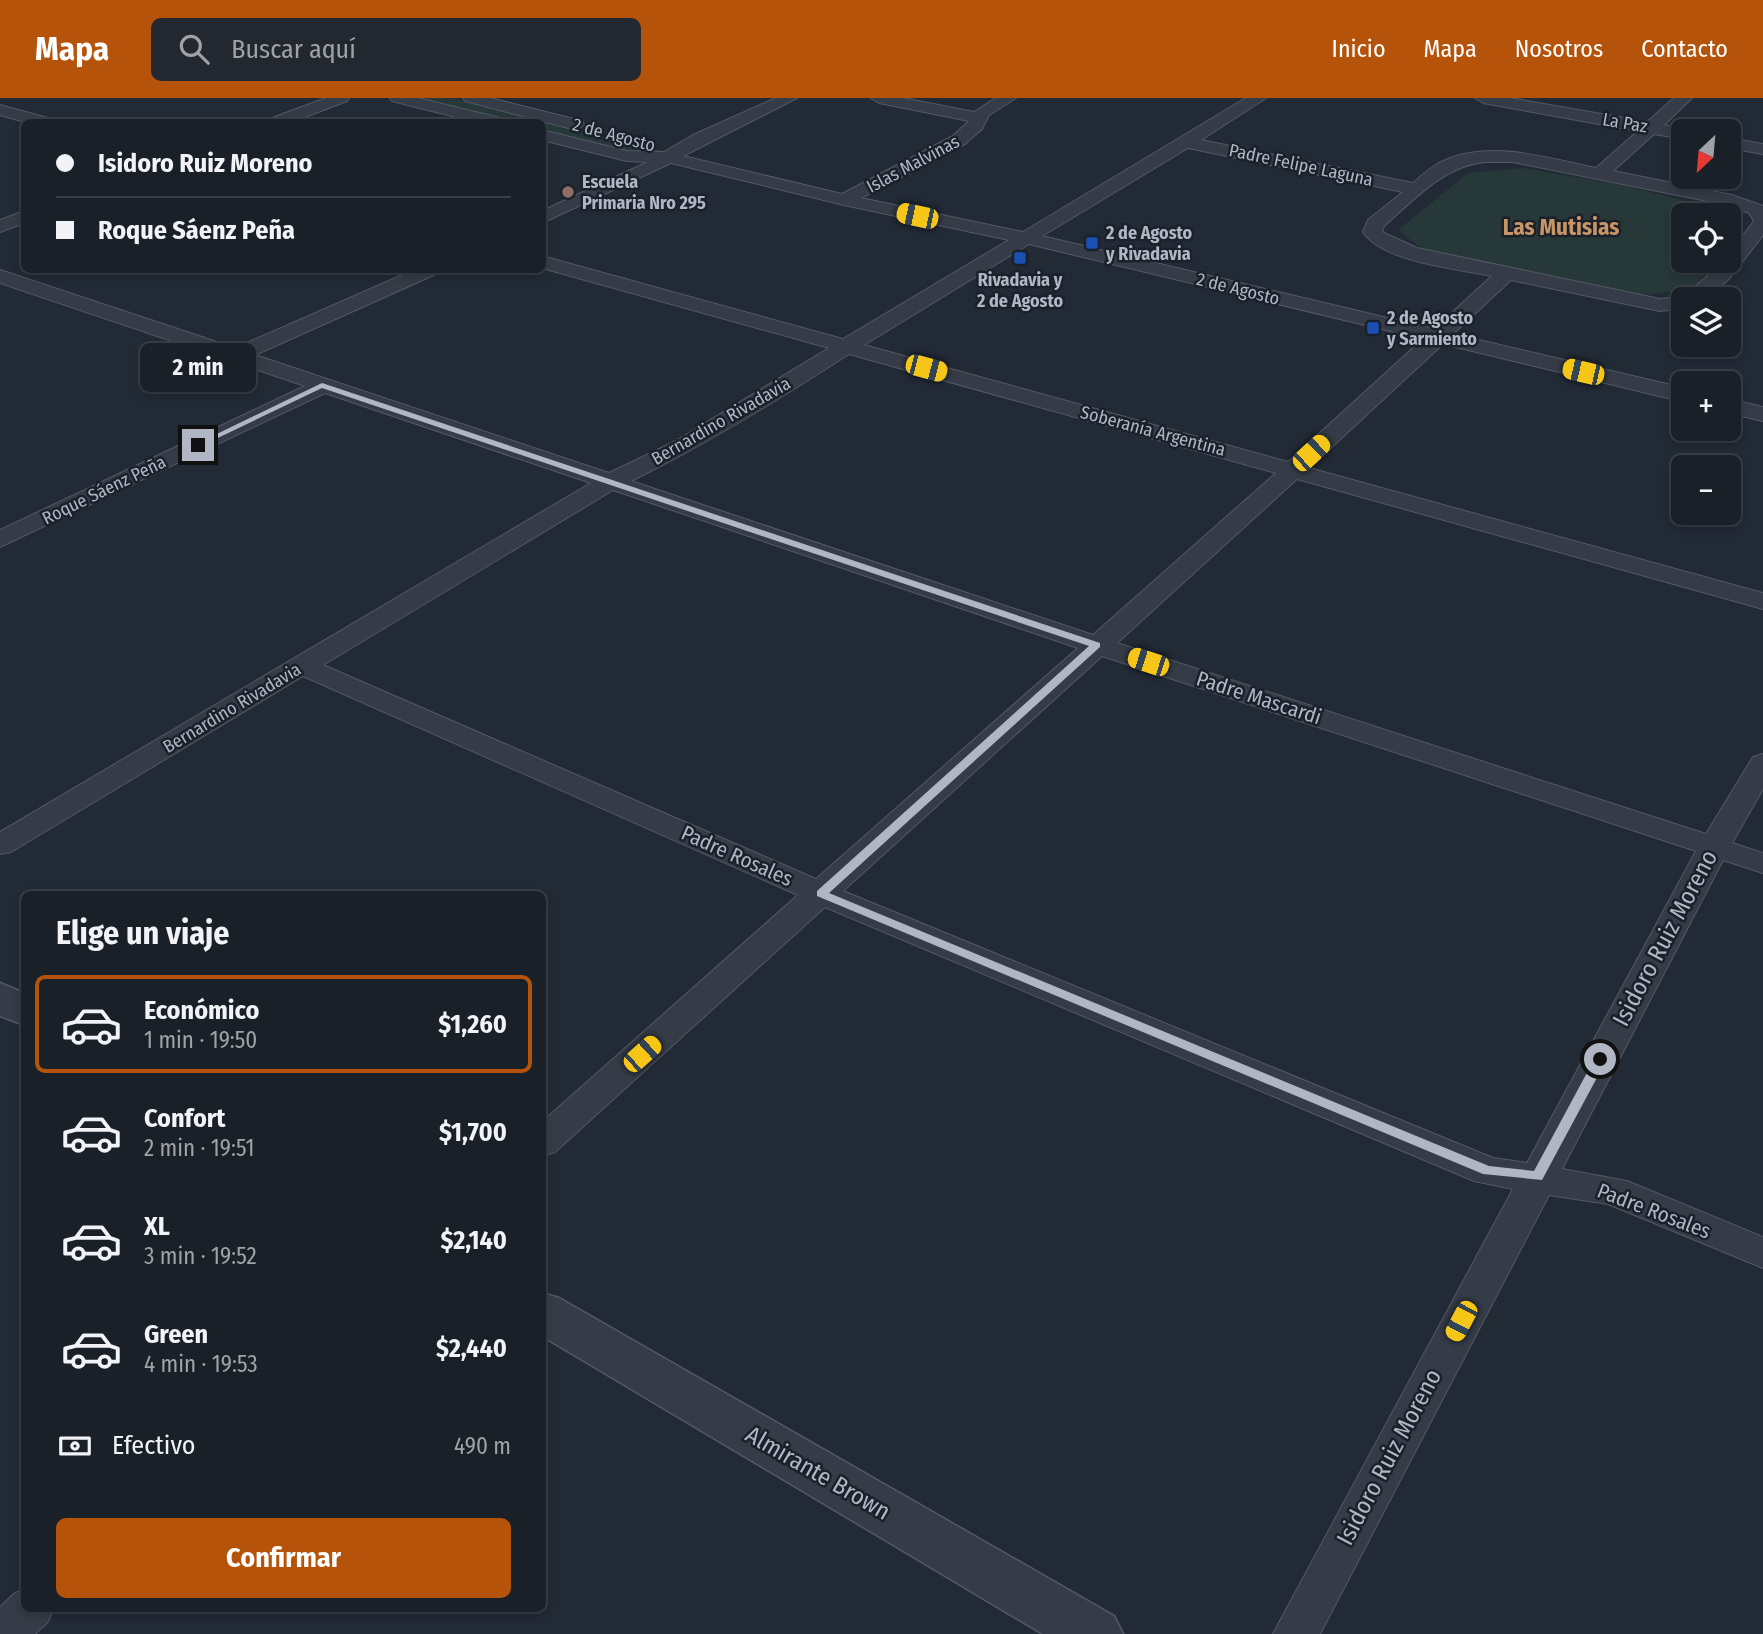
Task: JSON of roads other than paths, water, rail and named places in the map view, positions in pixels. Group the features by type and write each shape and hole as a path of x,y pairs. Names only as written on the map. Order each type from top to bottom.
{"street":[{"path":"286,119 341,98"},
{"path":"398,98 482,119"},
{"name":"2 de Agosto","path":"471,98 589,128"},
{"path":"546,216 670,158 699,139 789,98"},
{"path":"879,98 978,118"},
{"name":"Islas Malvinas","path":"844,200 960,140 969,134 982,112 1008,98"},
{"name":"Bernardino Rivadavia","path":"0,845 610,482 696,439 1258,98"},
{"name":"La Paz","path":"1483,98 1671,131"},
{"path":"1600,174 1684,98"},
{"path":"0,110 32,119"},
{"name":"2 de Agosto","path":"546,136 627,156 670,158 844,200 1026,238 1671,392"},
{"name":"2 de Agosto","path":"628,138 665,149 670,158"},
{"name":"Padre Felipe Laguna","path":"1186,142 1416,189"},
{"path":"1741,145 1763,149"},
{"path":"1671,304 1640,302 1411,253 1377,239 1372,232 1375,224 1452,162 1475,157 1513,158 1732,200 1756,209 1763,222 1741,250"},
{"path":"0,226 21,218"},
{"name":"Soberanía Argentina","path":"546,263 1763,601"},
{"path":"1741,263 1753,265"},
{"path":"235,356 422,273"},
{"path":"1708,287 1721,273"},
{"path":"546,1139 1293,470 1506,274"},
{"name":"Padre Mascardi","path":"0,276 1096,645 1763,863"},
{"name":"Roque Sáenz Peña","path":"0,539 322,386"},
{"path":"1741,409 1763,414"},
{"name":"Padre Rosales","path":"303,666 821,894 1488,1171 1614,1191 1763,1253"},
{"name":"Isidoro Ruiz Moreno","path":"1296,1634 1537,1177 1714,847 1763,763"},
{"path":"0,997 21,1009"},
{"name":"Almirante Brown","path":"546,1314 1094,1634"},
{"path":"3,1634 28,1612"}],"place":[{"name":"Escuela Primaria Nro 295","path":"568,192"},
{"name":"2 de Agosto y Rivadavia","path":"1092,243"},
{"name":"Rivadavia y 2 de Agosto","path":"1020,258"},
{"name":"2 de Agosto y Sarmiento","path":"1373,328"}],"district":[{"name":"Las Mutisias","path":"1561,227"}]}
